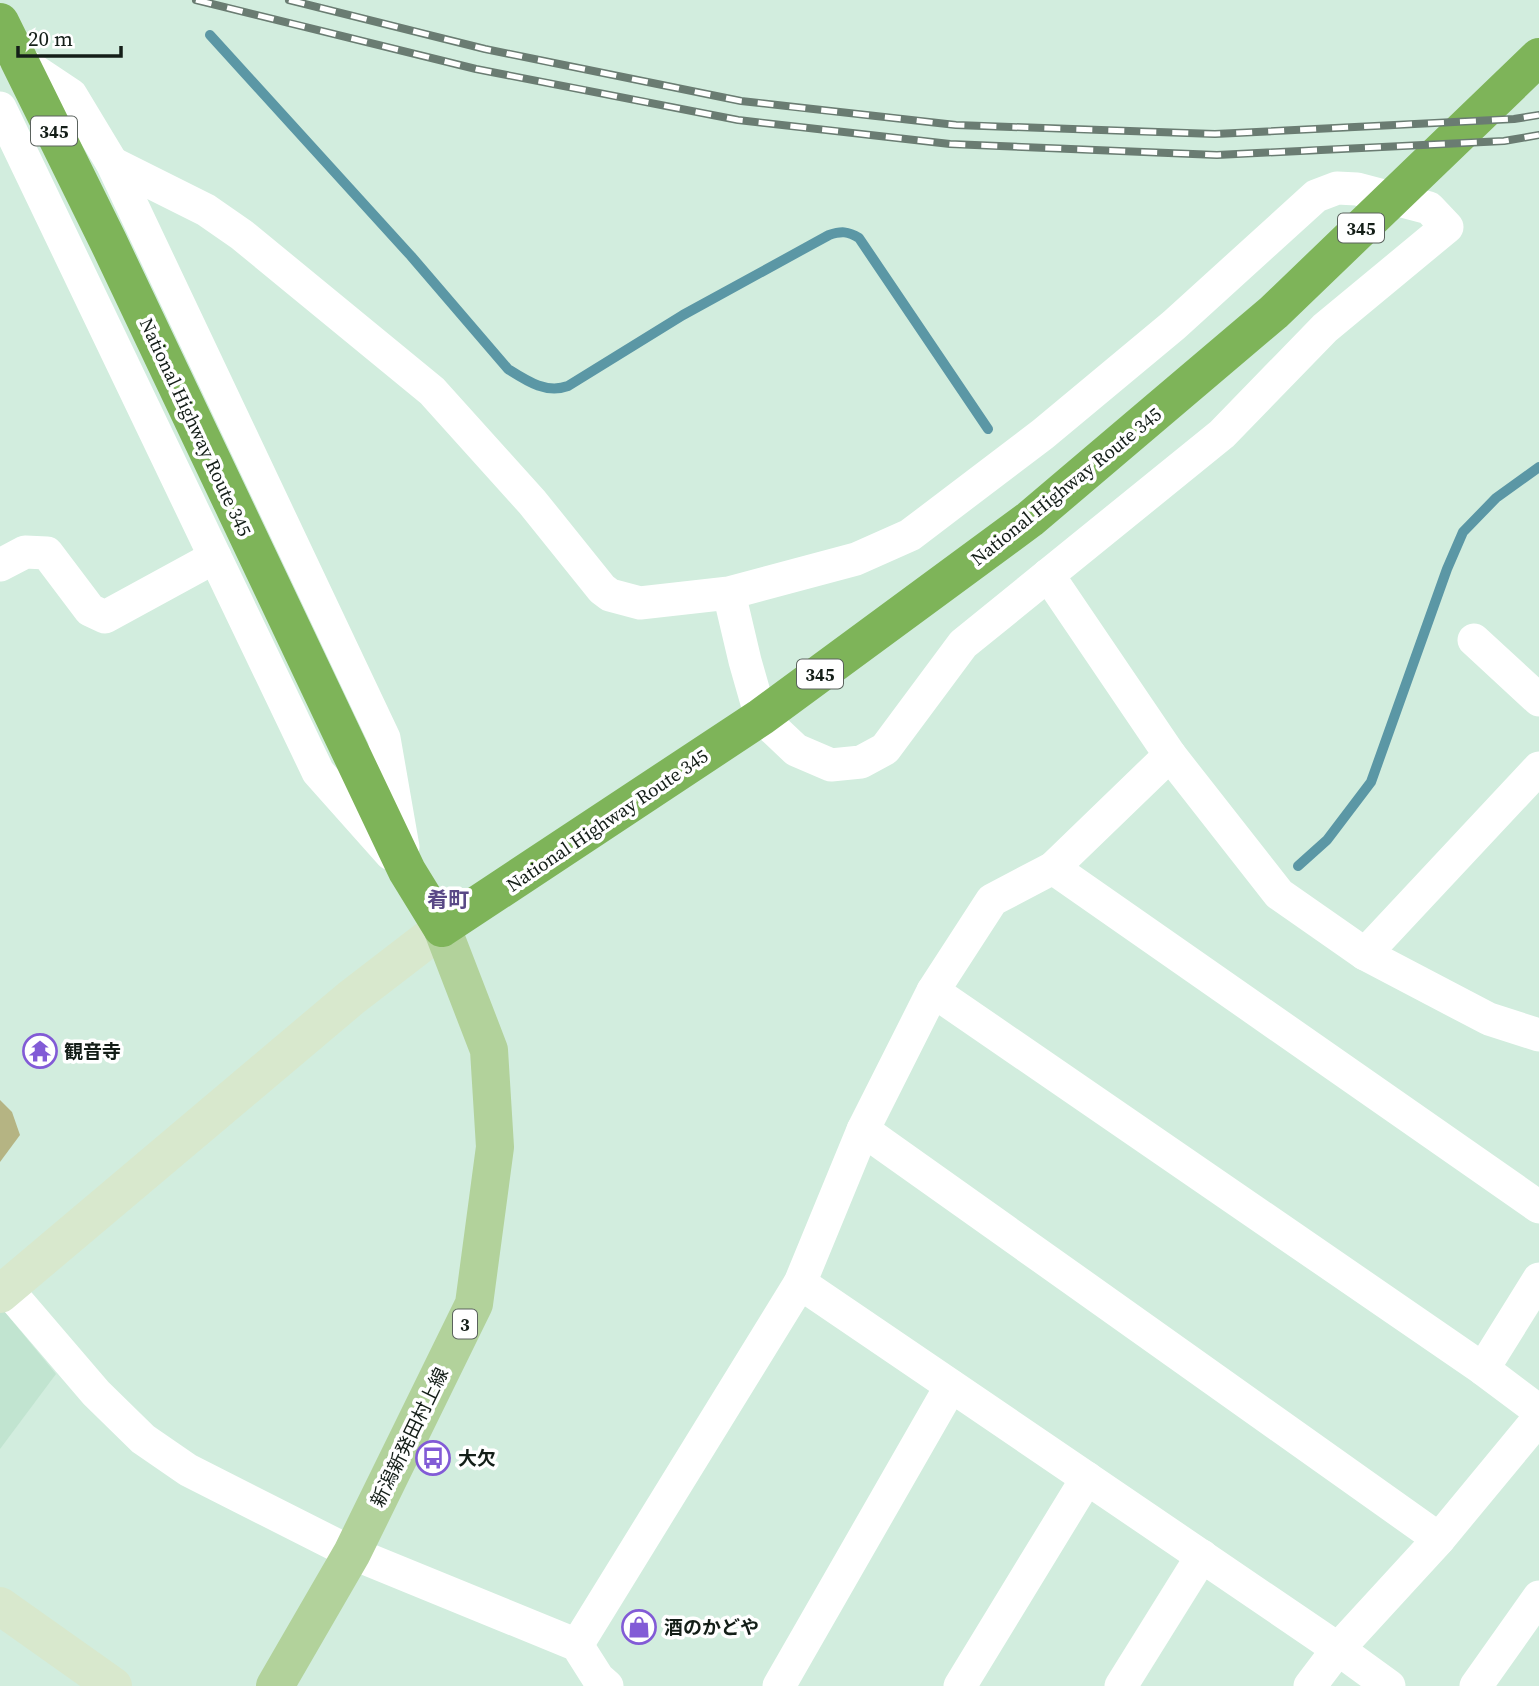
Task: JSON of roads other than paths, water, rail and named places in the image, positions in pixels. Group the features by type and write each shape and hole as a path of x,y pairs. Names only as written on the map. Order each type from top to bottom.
{"highway":[{"name":"National Highway Route 345","path":"0,22 108,241 407,871 442,928 761,718 1030,519 1274,312 1539,57"}],"main road":[{"name":"新潟新発田村上線","path":"275,1686 352,1553 474,1304 495,1147 489,1050 442,928"}],"street":[{"path":"0,48 71,95 112,163 384,738 407,871"},
{"path":"0,108 318,772 407,871"},
{"path":"112,163 206,210 242,235 432,391 480,443 602,589 610,595 640,603 729,593 856,559 910,535 1043,434 1174,325 1316,196 1337,188 1357,189 1429,208 1447,227 1325,328 1222,434 963,644 885,749 861,762 831,765 796,750 761,718 729,593"},
{"path":"0,565 25,552 47,553 90,610 105,617 215,557"},
{"path":"1048,575 1170,755 1279,894 1365,954 1489,1019 1539,1035"},
{"path":"1474,640 1539,700"},
{"path":"577,1645 800,1283 863,1130 933,992 992,900 1054,868 1170,755"},
{"path":"1365,954 1539,768"},
{"path":"1054,868 1539,1208"},
{"path":"442,928 351,998 3,1291 96,1393 143,1439 188,1470 352,1553 577,1645 598,1678 607,1686"},
{"path":"933,992 1483,1369 1539,1411"},
{"path":"863,1130 1438,1539"},
{"path":"1483,1369 1539,1279"},
{"path":"800,1283 1389,1686"},
{"path":"779,1686 951,1385"},
{"path":"1310,1686 1338,1649 1438,1539 1539,1418"},
{"path":"960,1686 1087,1478"},
{"path":"1121,1686 1202,1556"},
{"path":"1476,1686 1539,1598"},
{"path":"0,1606 113,1686"}],"waterway":[{"path":"210,35 411,256 508,369 530,382 552,388 568,386 683,315 829,235 844,232 859,238 988,429"},
{"path":"1298,866 1327,840 1371,782 1447,569 1463,532 1496,498 1539,467"}],"railway":[{"path":"196,0 476,69 738,120 950,144 1217,155 1504,141 1539,135"},
{"path":"289,0 485,49 741,101 956,125 1215,134 1514,119 1539,115"}],"place":[{"name":"観音寺","path":"40,1051"},
{"name":"大欠","path":"433,1458"},
{"name":"酒のかどや","path":"639,1627"}],"district":[{"name":"肴町","path":"448,899"}]}
